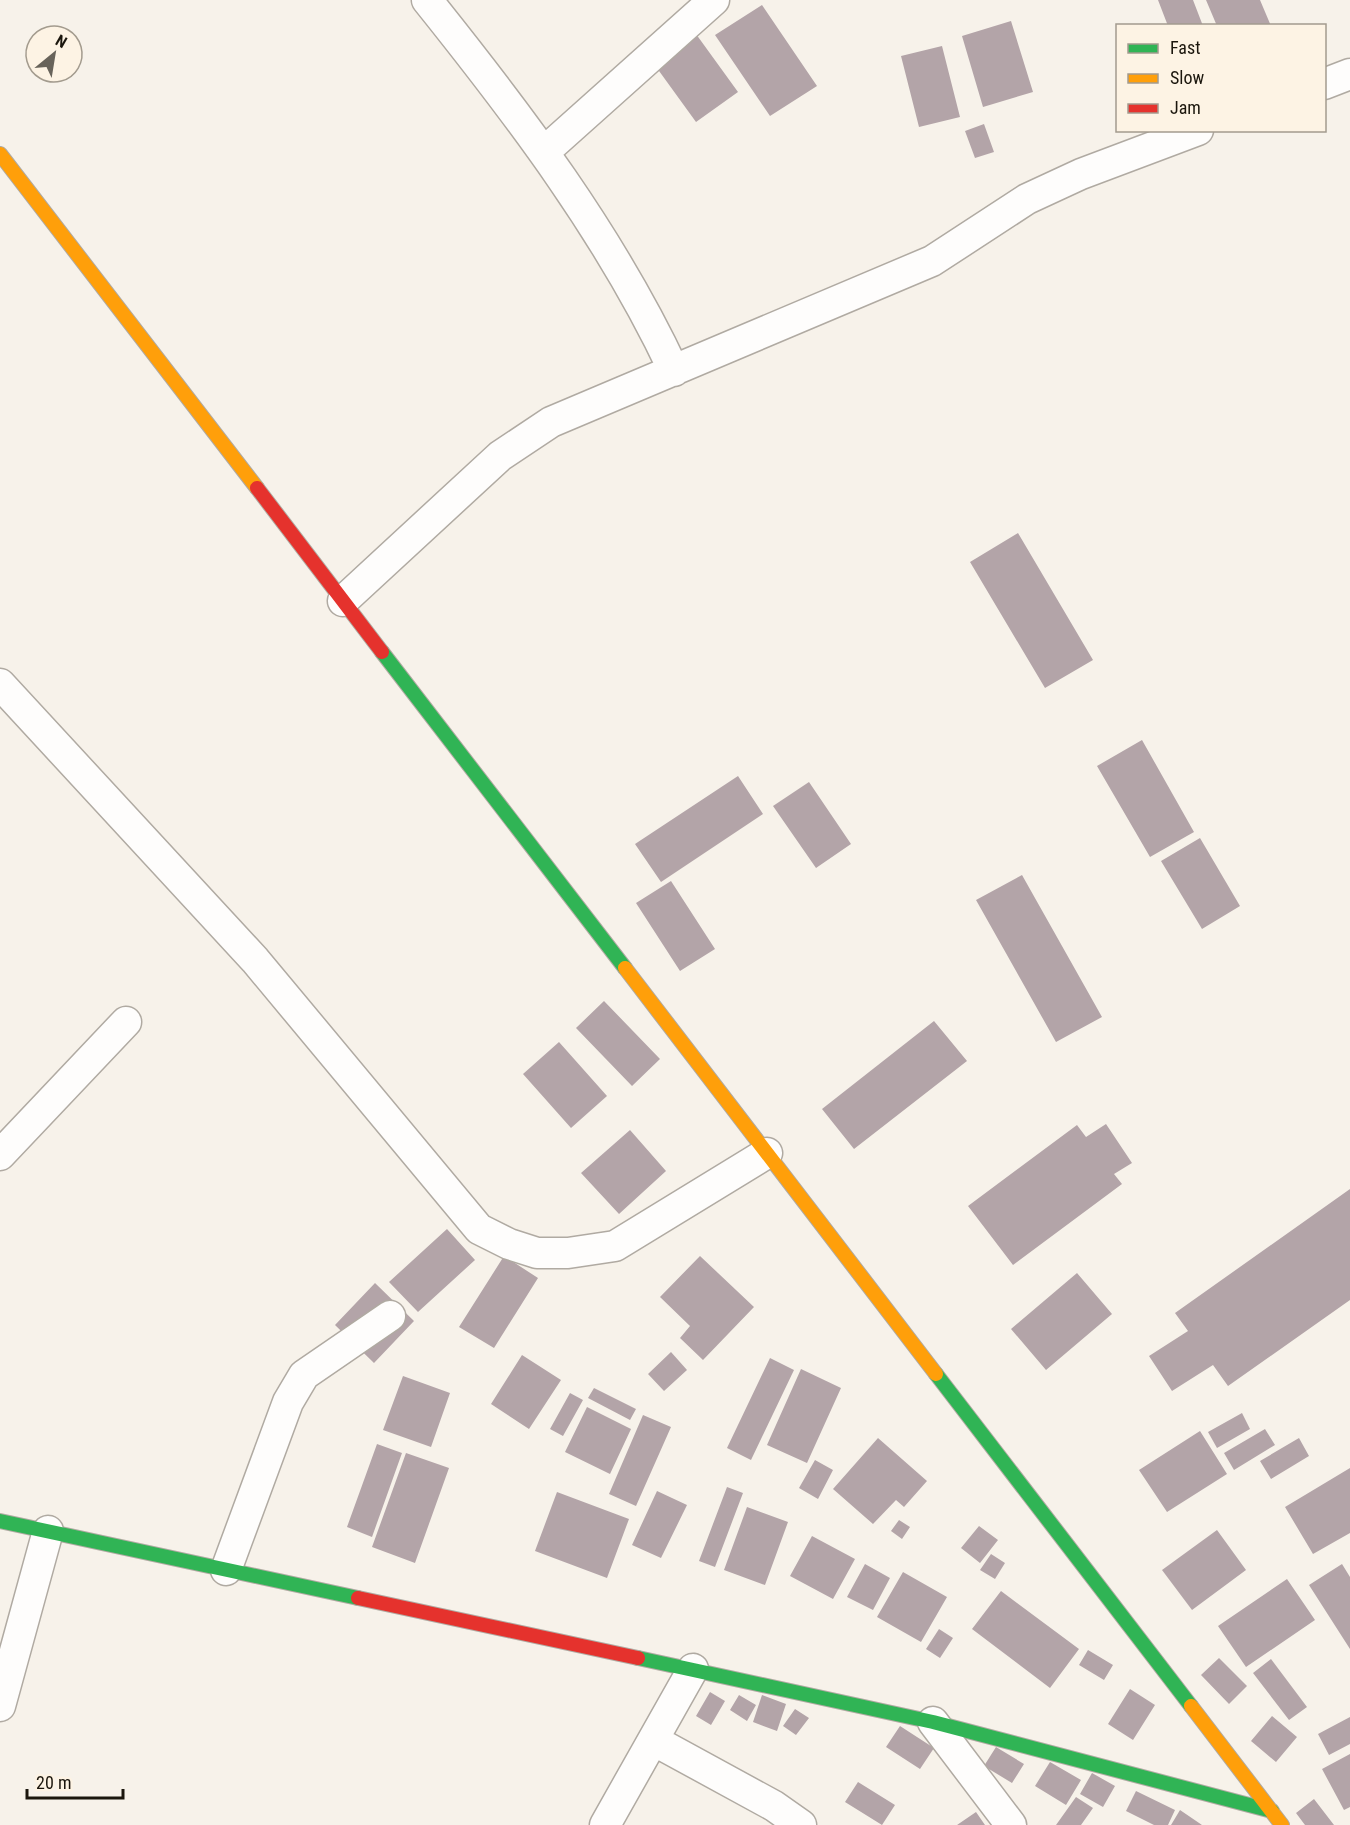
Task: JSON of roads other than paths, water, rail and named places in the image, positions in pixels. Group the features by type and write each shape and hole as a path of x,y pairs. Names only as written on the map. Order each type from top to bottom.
{"street":[{"path":"427,0 544,152 645,309 674,371"},
{"path":"544,152 714,0"},
{"path":"1326,83 1350,74"},
{"path":"343,601 500,456 550,422 932,261 1027,199 1081,174 1193,132"},
{"path":"1,158 1282,1825"},
{"path":"0,684 255,960 479,1229 509,1244 537,1252 568,1253 615,1246 767,1154"},
{"path":"0,1155 126,1022"},
{"path":"226,1570 288,1402 304,1375 390,1316"},
{"path":"0,1521 933,1722 1272,1811"},
{"path":"0,1706 48,1532"},
{"path":"605,1825 693,1669"},
{"path":"933,1722 1011,1825"},
{"path":"653,1740 774,1806 801,1825"}]}
